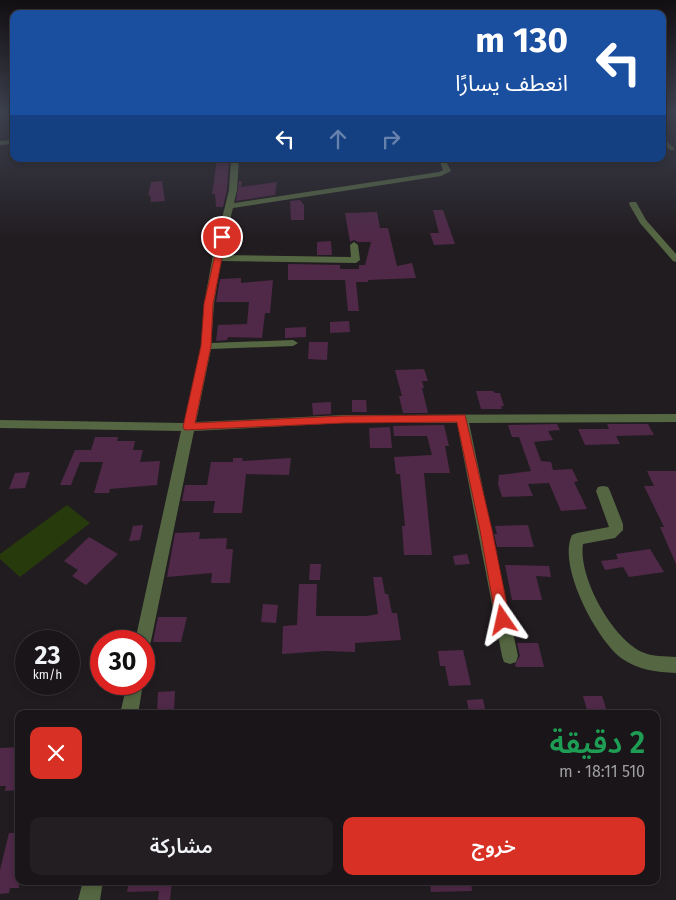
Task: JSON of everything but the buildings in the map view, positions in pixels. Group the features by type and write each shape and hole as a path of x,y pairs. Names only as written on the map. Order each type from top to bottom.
{"street":[{"path":"145,630 185,437 186,424 206,346 209,304 217,258 233,190 235,162"},
{"path":"229,207 441,174 447,171 443,162"},
{"path":"633,204 642,221 676,259"},
{"path":"217,258 356,260 354,245"},
{"path":"206,346 293,342"},
{"path":"462,418 510,656"},
{"path":"0,424 186,424 462,418 676,418"},
{"path":"603,491 616,524 616,530 610,534 577,539 574,546 576,560 590,597 607,632 634,657 648,663 676,665"},
{"path":"130,710 133,695"},
{"path":"89,900 92,885"}],"green space":[{"path":"67,505 90,523 20,577 0,559 0,554"}],"route":[{"path":"222,237 209,304 206,346 189,427 344,420 462,418 503,620"}]}
